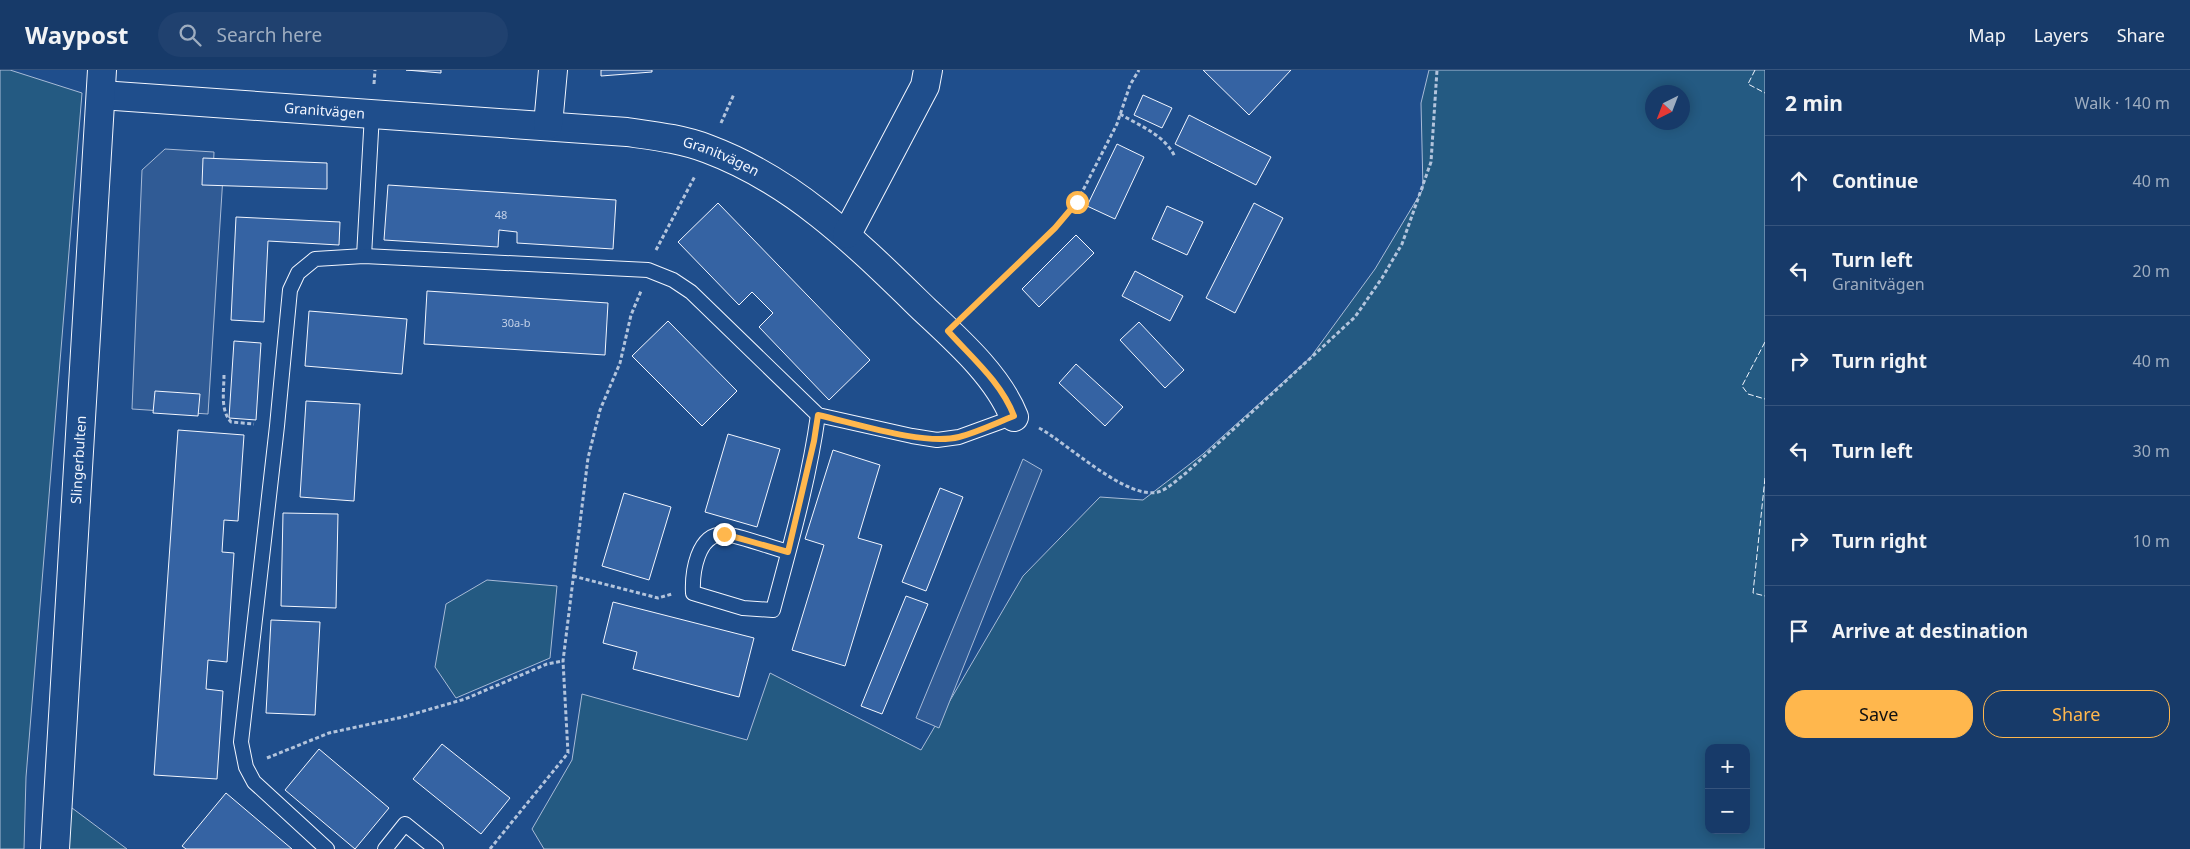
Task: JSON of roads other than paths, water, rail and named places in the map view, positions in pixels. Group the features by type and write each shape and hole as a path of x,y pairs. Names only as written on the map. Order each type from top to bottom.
{"street":[{"path":"548,125 552,70"},
{"path":"846,234 925,86 928,70"},
{"name":"Granitvägen","path":"101,83 372,114 627,132 673,138 709,149 782,186 817,210 846,234 948,331 992,379 1007,399 1014,416"},
{"name":"Slingerbulten","path":"55,849 101,83"}],"lane":[{"path":"364,256 372,114"},
{"path":"327,849 254,782 246,767 241,742 277,426 290,290 298,273 315,259 364,256 648,270 673,280 691,292 818,415 936,440 958,437 1014,416"},
{"path":"788,552 724,534 710,537 700,550 692,578 693,593 743,608 773,610 788,552 814,441 818,415"},
{"path":"385,849 405,824 436,849"}]}
